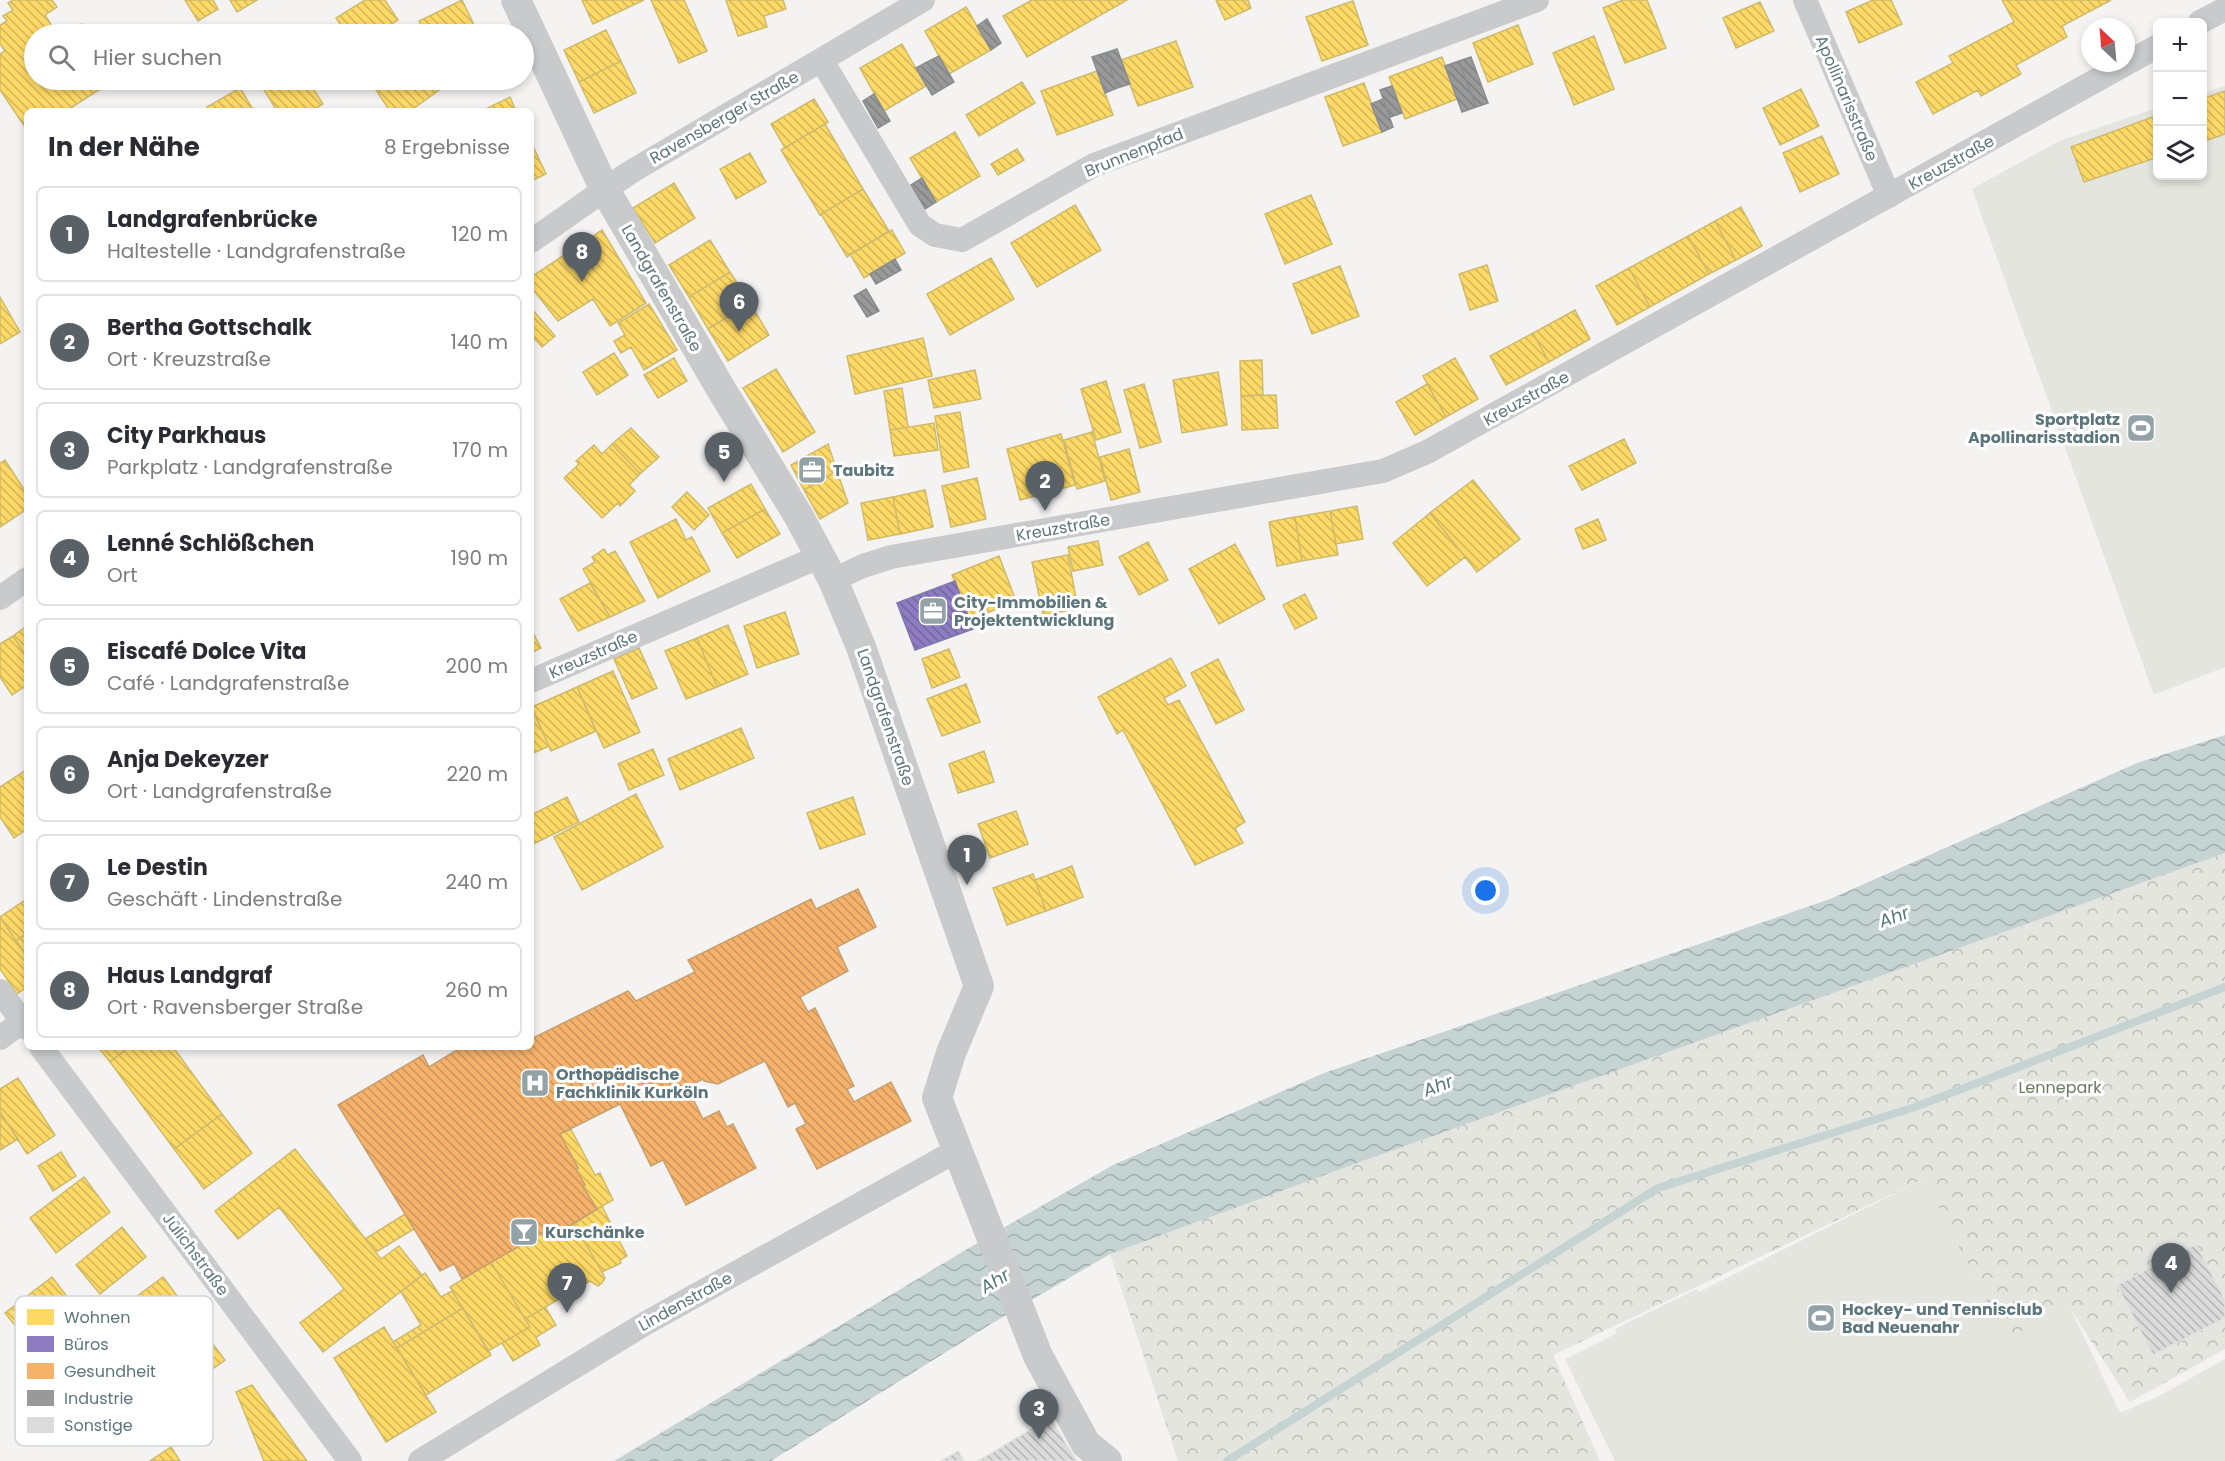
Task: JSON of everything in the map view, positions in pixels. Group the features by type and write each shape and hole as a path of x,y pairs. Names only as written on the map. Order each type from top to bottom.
{"street":[{"name":"Landgrafenstraße","path":"516,0 527,24"},
{"name":"Ravensberger Straße","path":"534,239 586,204 604,188 922,0"},
{"name":"Brunnenpfad","path":"822,61 920,225 935,235 962,240 1094,165 1537,0"},
{"name":"Apollinarisstraße","path":"1805,0 1889,196"},
{"path":"2207,18 2225,9"},
{"name":"Landgrafenstraße","path":"534,38 604,188 827,568 861,647 979,986 951,1053 937,1098 1038,1356 1086,1444 1107,1461"},
{"name":"Kreuzstraße","path":"534,680 827,568 863,566 891,557 1383,471 1438,447 2153,48"},
{"path":"0,598 24,581"},
{"path":"0,991 24,1021"},
{"path":"0,1038 24,1024"},
{"name":"Jülichstraße","path":"43,1050 350,1461"},
{"name":"Lindenstraße","path":"420,1461 646,1323 956,1151"}],"green space":[{"name":"Sportplatz Apollinarisstadion","path":"2225,86 2225,667 2154,695 1972,189 2059,141 2153,109 2153,180 2207,180 2207,92"},
{"name":"Lennepark","path":"2225,853 2225,1349 2130,1402 2070,1308 2006,1339 1924,1179 1553,1355 1600,1461 1178,1461 1110,1254 1363,1161"},
{"name":"Hockey- und Tennisclub Bad Neuenahr","path":"1924,1179 2006,1339 2070,1308 2120,1413 2157,1397 2225,1359 2225,1461 1615,1461 1565,1359 1617,1333 1615,1329 1697,1289 1699,1292"}],"water":[{"name":"Ahr","path":"2225,735 2225,853 1363,1161 1110,1254 991,1324 771,1461 614,1461 989,1236 1113,1165 1324,1073 1830,899 2137,763"}],"building: Wohnen":[{"path":"13,0 52,0 57,7 45,15 51,24 24,24 24,90 99,90 71,108 24,108 24,126 0,90 0,54 5,51 0,44 0,25 7,21 3,16 13,10 8,3"},
{"path":"185,0 213,0 218,9 198,21"},
{"path":"230,0 257,0 237,12"},
{"path":"365,0 385,0 398,20 391,24 340,24 336,18"},
{"path":"462,0 474,24 420,24 419,21"},
{"path":"582,0 644,0 593,24"},
{"path":"651,0 684,0 707,51 679,63"},
{"path":"726,0 783,0 786,9 764,16 767,27 738,36"},
{"path":"1032,0 1127,0 1027,57 1003,16"},
{"path":"1216,0 1248,0 1251,8 1225,20"},
{"path":"1623,0 1647,0 1666,48 1625,63 1603,8"},
{"path":"1873,0 1891,0 1902,24 1859,43 1846,12"},
{"path":"2002,0 2111,0 2062,26 2067,37 2016,65 2021,74 1981,96 1978,90 1933,114 1916,82 1953,63 1949,56 2014,22"},
{"path":"1353,1 1368,45 1322,61 1306,17"},
{"path":"1760,2 1774,31 1736,48 1723,18"},
{"path":"966,7 991,50 949,74 925,31"},
{"path":"1518,25 1533,64 1488,82 1473,43"},
{"path":"606,30 621,61 579,82 564,50"},
{"path":"1594,36 1614,89 1574,105 1553,53"},
{"path":"1176,41 1193,87 1138,106 1121,60"},
{"path":"902,44 926,86 884,111 860,68"},
{"path":"1442,57 1457,99 1405,119 1389,77"},
{"path":"621,61 636,93 594,113 579,82"},
{"path":"1097,71 1113,115 1057,135 1041,91"},
{"path":"1022,82 1035,103 979,136 966,115"},
{"path":"1364,83 1382,132 1343,146 1325,97"},
{"path":"1801,89 1819,126 1780,145 1763,108"},
{"path":"237,90 241,90 252,108 208,108"},
{"path":"264,90 314,90 323,104 316,108 275,108"},
{"path":"376,90 439,90 414,108 388,108"},
{"path":"2225,91 2225,134 2207,140 2207,126 2207,97"},
{"path":"510,97 515,108 488,108"},
{"path":"814,99 828,122 785,148 771,124"},
{"path":"2153,117 2153,159 2084,182 2071,147"},
{"path":"825,124 863,189 820,215 781,150"},
{"path":"955,132 980,176 936,202 910,158"},
{"path":"1822,136 1839,174 1800,192 1783,153"},
{"path":"534,148 546,174 534,180"},
{"path":"1017,149 1024,160 998,175 991,164"},
{"path":"750,153 766,182 736,199 720,169"},
{"path":"674,183 695,218 655,243 633,208"},
{"path":"863,189 889,231 847,257 821,214"},
{"path":"1311,195 1332,244 1285,264 1265,214"},
{"path":"1075,205 1101,250 1037,287 1011,243"},
{"path":"1741,207 1762,246 1736,260 1715,221"},
{"path":"1715,221 1736,260 1709,274 1688,236"},
{"path":"602,230 646,303 610,326 593,299 558,321 534,291 534,275"},
{"path":"892,230 905,253 864,278 850,254"},
{"path":"1688,236 1709,274 1650,307 1629,268"},
{"path":"710,240 730,272 689,297 669,265"},
{"path":"991,258 1014,299 950,335 927,294"},
{"path":"1487,265 1498,301 1470,310 1459,274"},
{"path":"1340,266 1359,316 1312,334 1293,284"},
{"path":"1629,268 1650,307 1617,325 1596,286"},
{"path":"730,272 750,303 708,329 689,297"},
{"path":"0,297 20,332 0,344"},
{"path":"750,303 769,335 728,361 708,329"},
{"path":"649,304 677,350 644,370 631,347 621,353 614,341 625,335 618,323"},
{"path":"1575,310 1590,339 1549,362 1533,333"},
{"path":"534,311 555,336 542,347 534,338"},
{"path":"1533,333 1549,362 1506,385 1490,356"},
{"path":"923,338 932,376 855,394 847,356"},
{"path":"614,353 628,375 597,395 583,372"},
{"path":"674,358 687,381 658,398 644,375"},
{"path":"1455,358 1478,399 1446,417 1423,376"},
{"path":"1262,360 1263,395 1241,396 1240,361"},
{"path":"776,369 815,432 783,452 743,388"},
{"path":"975,370 981,399 934,408 928,380"},
{"path":"1218,372 1227,425 1182,433 1173,380"},
{"path":"1106,381 1121,432 1096,440 1081,389"},
{"path":"1144,384 1161,442 1140,448 1124,390"},
{"path":"1427,384 1446,417 1415,435 1396,402"},
{"path":"902,388 908,427 890,430 884,391"},
{"path":"1276,395 1278,428 1242,430 1241,396"},
{"path":"960,412 969,467 944,472 935,416"},
{"path":"934,423 938,450 894,456 890,430"},
{"path":"631,428 659,457 640,474 612,444"},
{"path":"1092,432 1105,481 1077,489 1064,440"},
{"path":"1061,434 1075,485 1020,500 1007,449"},
{"path":"1624,439 1636,463 1582,490 1569,466"},
{"path":"612,444 640,474 629,485 635,491 620,506 618,503 602,518 564,478 579,464 576,461 594,445 602,454"},
{"path":"828,444 837,471 804,490 791,465"},
{"path":"1129,449 1140,492 1111,500 1100,457"},
{"path":"5,460 24,489 24,511 0,527 0,463"},
{"path":"837,471 848,503 820,519 804,490"},
{"path":"977,478 986,519 951,527 942,486"},
{"path":"1473,480 1520,539 1477,572 1430,513"},
{"path":"751,484 765,509 722,533 708,508"},
{"path":"925,490 933,527 900,534 893,497"},
{"path":"687,492 709,515 694,530 672,507"},
{"path":"893,497 900,534 868,540 861,503"},
{"path":"1357,506 1363,539 1336,544 1330,511"},
{"path":"765,509 780,534 737,558 722,533"},
{"path":"1330,511 1338,555 1302,561 1295,517"},
{"path":"1430,513 1465,557 1427,586 1393,543"},
{"path":"1295,517 1302,561 1277,566 1269,522"},
{"path":"676,519 686,540 692,537 710,571 658,598 630,542"},
{"path":"1598,519 1606,540 1583,549 1575,529"},
{"path":"1098,541 1103,565 1073,571 1068,547"},
{"path":"1148,542 1168,580 1139,595 1119,557"},
{"path":"1235,544 1265,599 1219,624 1189,569"},
{"path":"604,549 608,555 615,551 645,601 610,617 583,569 595,562 592,557"},
{"path":"1068,555 1078,609 1043,615 1032,562"},
{"path":"999,556 1016,601 970,620 952,575"},
{"path":"590,583 610,617 578,631 560,599"},
{"path":"1305,594 1317,618 1295,629 1283,605"},
{"path":"785,612 799,654 757,668 744,626"},
{"path":"728,625 748,674 717,687 697,638"},
{"path":"24,628 24,652 13,636"},
{"path":"534,635 541,648 534,652"},
{"path":"13,636 24,652 24,687 12,695 0,677 0,644"},
{"path":"697,638 717,687 686,699 665,651"},
{"path":"639,648 657,688 632,699 614,659"},
{"path":"949,649 960,677 932,688 922,659"},
{"path":"1171,658 1186,686 1164,698 1168,705 1179,700 1245,822 1235,828 1243,843 1195,865 1123,730 1117,734 1098,697"},
{"path":"1218,659 1244,710 1216,724 1191,673"},
{"path":"613,671 640,732 604,748 577,687"},
{"path":"966,684 980,722 942,736 927,699"},
{"path":"577,687 596,731 551,751 534,712 534,706"},
{"path":"534,714 549,746 534,753"},
{"path":"741,728 754,758 680,790 668,759"},
{"path":"653,749 664,775 629,790 618,764"},
{"path":"984,751 994,782 958,793 949,764"},
{"path":"24,771 24,831 14,838 0,817 0,787"},
{"path":"636,794 663,847 582,890 554,837"},
{"path":"567,797 579,822 534,844 534,814"},
{"path":"853,797 865,834 820,849 807,813"},
{"path":"1016,811 1028,844 990,858 978,824"},
{"path":"1072,866 1083,897 1046,911 1035,880"},
{"path":"1033,874 1046,911 1007,925 993,888"},
{"path":"24,901 24,935 16,941 0,917"},
{"path":"0,917 24,953 24,989 17,994 0,969"},
{"path":"24,935 24,953 16,941"},
{"path":"100,1050 125,1050 110,1062"},
{"path":"125,1050 175,1050 222,1114 174,1149 110,1062"},
{"path":"18,1078 55,1135 27,1154 0,1112 0,1089"},
{"path":"0,1112 18,1139 0,1150"},
{"path":"222,1114 252,1153 204,1189 174,1149"},
{"path":"571,1129 595,1175 600,1173 613,1200 597,1209 583,1187 585,1185 576,1169 578,1168 560,1134"},
{"path":"295,1149 381,1259 399,1246 422,1275 323,1352 300,1323 344,1289 279,1207 238,1239 215,1211"},
{"path":"61,1152 76,1176 53,1191 38,1166"},
{"path":"84,1177 110,1212 56,1253 30,1218"},
{"path":"602,1206 627,1256 620,1260 621,1263 602,1272 574,1224"},
{"path":"405,1214 414,1229 376,1252 365,1239"},
{"path":"574,1224 605,1278 598,1286 590,1281 525,1319 491,1262 549,1229 553,1236"},
{"path":"122,1227 146,1257 100,1294 76,1265"},
{"path":"491,1262 530,1327 488,1351 450,1287"},
{"path":"425,1273 441,1297 452,1291 463,1308 397,1348 393,1342 421,1325 401,1292"},
{"path":"52,1277 67,1296 27,1296"},
{"path":"163,1277 177,1296 137,1296"},
{"path":"15,1305 15,1326 5,1313"},
{"path":"545,1307 556,1325 536,1337 540,1345 513,1361 502,1343 530,1327 525,1319"},
{"path":"463,1308 491,1355 426,1395 397,1348"},
{"path":"384,1327 436,1412 386,1442 334,1358"},
{"path":"213,1344 225,1360 213,1369"},
{"path":"252,1385 307,1461 264,1461 236,1392"},
{"path":"171,1447 180,1461 150,1461"}],"building: Büros":[{"name":"City-Immobilien & Projektentwicklung","path":"955,581 973,629 915,650 897,603"}],"building: Gesundheit":[{"name":"Orthopädische Fachklinik Kurköln","path":"858,889 876,927 837,947 848,971 800,997 808,1012 815,1008 854,1086 847,1089 854,1102 891,1082 911,1121 817,1169 796,1129 806,1124 795,1103 788,1107 765,1061 718,1084 703,1079 687,1087 703,1119 719,1111 727,1127 733,1124 756,1168 686,1205 663,1160 651,1166 620,1104 560,1134 578,1168 576,1169 585,1185 583,1187 597,1209 553,1236 549,1229 462,1279 454,1264 440,1271 338,1105 423,1055 429,1067 457,1050 534,1050 534,1038 628,991 636,1001 695,972 688,960 811,899 816,909"}],"building: Industrie":[{"path":"987,19 1001,43 991,50 977,26"},
{"path":"1117,49 1130,84 1117,88 1105,53"},
{"path":"1105,53 1117,88 1105,93 1092,57"},
{"path":"939,56 954,82 942,89 927,62"},
{"path":"1471,57 1488,103 1476,107 1459,61"},
{"path":"1459,61 1476,107 1462,112 1445,66"},
{"path":"927,62 942,89 932,95 916,68"},
{"path":"1392,86 1402,113 1390,117 1380,90"},
{"path":"874,94 890,121 878,128 863,101"},
{"path":"1383,99 1393,127 1382,132 1371,104"},
{"path":"922,178 936,202 925,209 911,185"},
{"path":"895,259 901,270 876,284 870,274"},
{"path":"866,289 879,311 867,317 854,296"}],"building: Sonstige":[{"path":"2196,1244 2225,1300 2225,1318 2153,1355 2117,1285"},
{"path":"1050,1418 1077,1461 978,1461"},
{"path":"958,1451 964,1461 941,1461"}],"waterway":[{"path":"1227,1461 1658,1188 1915,1107 2225,987"}],"place":[{"name":"Haus Landgraf","path":"582,282"},
{"name":"Anja Dekeyzer","path":"739,332"},
{"name":"Sportplatz Apollinarisstadion","path":"2141,428"},
{"name":"Taubitz","path":"812,470"},
{"name":"Eiscafé Dolce Vita","path":"724,482"},
{"name":"Bertha Gottschalk","path":"1045,511"},
{"name":"City-Immobilien & Projektentwicklung","path":"933,611"},
{"name":"Landgrafenbrücke","path":"967,885"},
{"name":"Orthopädische Fachklinik Kurköln","path":"535,1083"},
{"name":"Kurschänke","path":"524,1232"},
{"name":"Lenné Schlößchen","path":"2171,1293"},
{"name":"Le Destin","path":"567,1313"},
{"name":"Hockey- und Tennisclub Bad Neuenahr","path":"1821,1318"},
{"name":"City Parkhaus","path":"1039,1439"}]}
